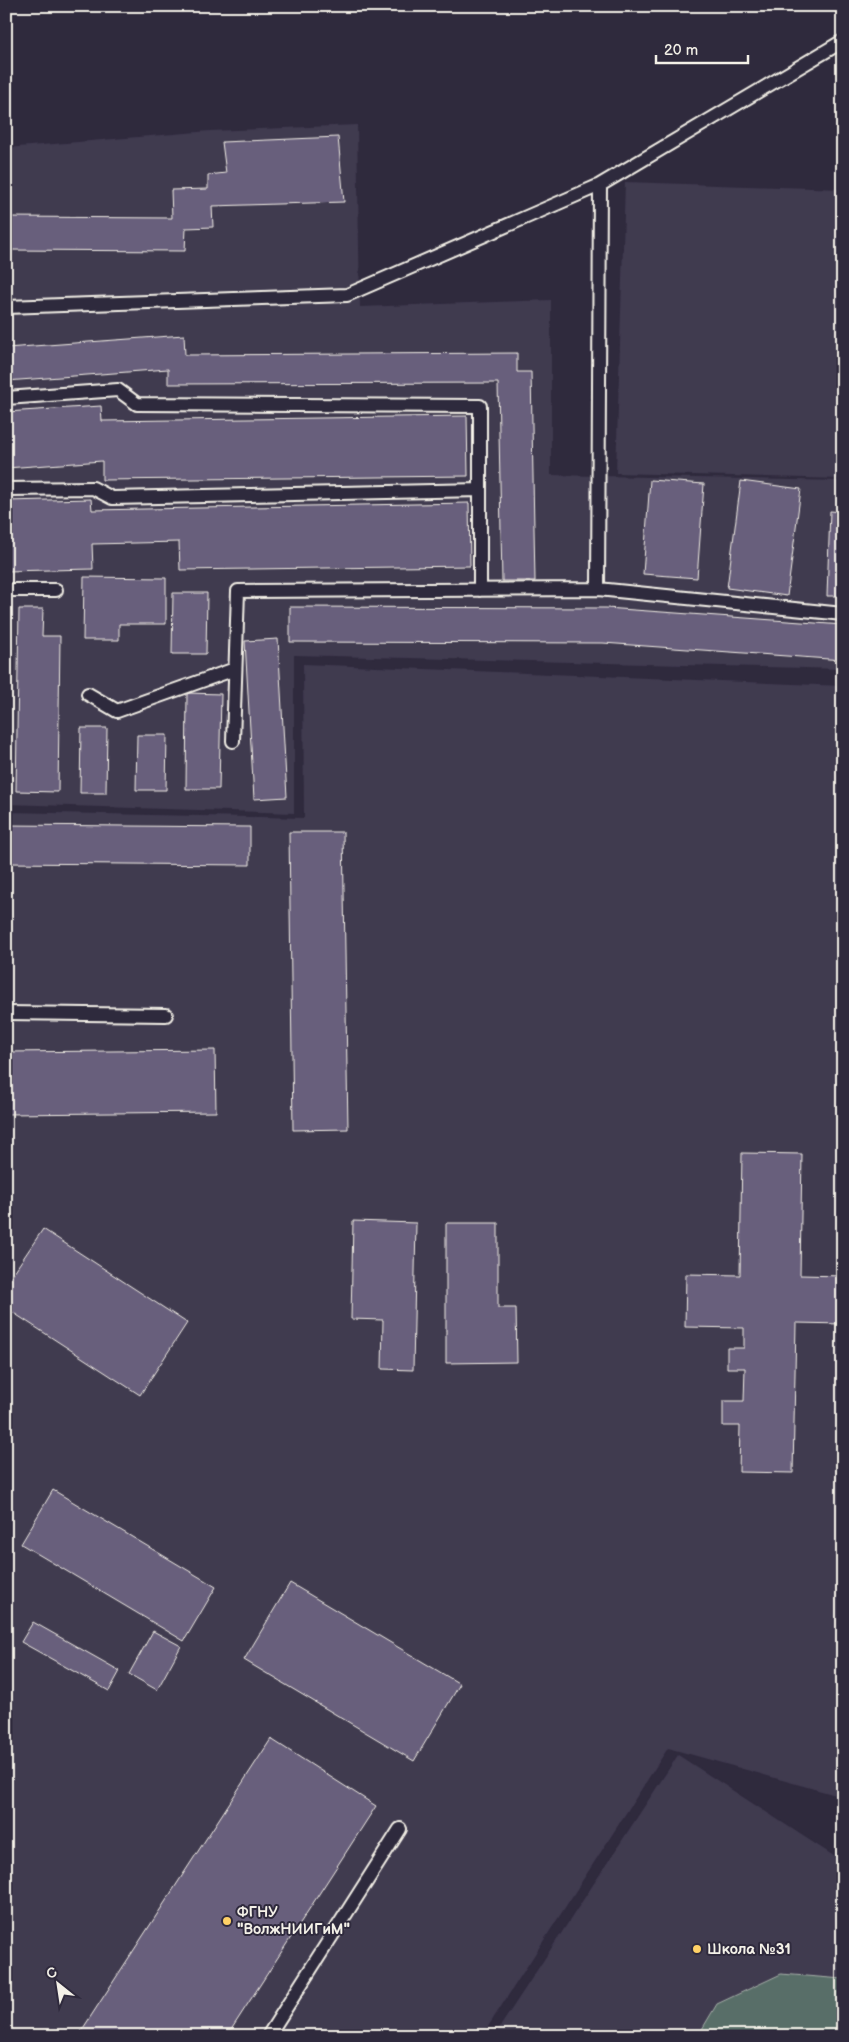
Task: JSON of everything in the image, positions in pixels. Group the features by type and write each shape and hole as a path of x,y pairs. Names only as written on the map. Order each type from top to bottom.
{"lane":[{"path":"6,307 347,294 600,184 843,41"},
{"path":"598,589 600,184"},
{"path":"6,398 118,390 138,404 480,406 480,590"},
{"path":"6,490 93,488 112,498 480,490"},
{"path":"233,741 238,591 598,589 843,614"},
{"path":"6,590 56,590"},
{"path":"88,694 117,711 235,669"},
{"path":"6,1014 166,1015"},
{"path":"268,2036 400,1829"}],"shaded area":[{"path":"357,125 360,307 551,300 551,475 843,481 843,669 294,655 294,813 6,804 6,148 210,131"},
{"path":"625,182 843,189 843,479 616,473"},
{"path":"303,664 843,686 843,1797 668,1748 482,2036 6,2036 6,812 304,818"},
{"name":"Школа №31","path":"678,1755 843,1862 843,2036 494,2036"}],"green space":[{"path":"781,1974 843,1979 843,2036 698,2036 717,2004"}],"building":[{"path":"338,137 344,202 212,206 213,227 186,228 185,251 6,250 6,217 172,218 171,190 208,189 208,175 226,173 222,142"},
{"path":"184,335 185,355 517,353 517,372 531,372 535,581 502,581 498,383 168,384 168,369 6,381 6,348"},
{"path":"101,406 102,421 467,416 468,476 102,480 102,461 6,468 6,412"},
{"path":"650,480 704,484 697,578 643,574"},
{"path":"741,481 801,489 787,596 727,588"},
{"path":"91,499 92,510 469,503 470,566 180,570 179,542 92,544 93,569 6,571 6,501"},
{"path":"830,511 843,512 843,596 827,596"},
{"path":"84,577 166,578 166,624 119,624 119,640 83,640"},
{"path":"173,593 207,593 206,654 172,654"},
{"path":"290,607 606,608 843,625 843,660 603,643 290,642"},
{"path":"19,609 43,609 42,636 60,636 58,792 16,791"},
{"path":"278,639 287,797 254,799 245,641"},
{"path":"187,693 221,694 219,789 186,789"},
{"path":"81,728 107,728 106,793 80,793"},
{"path":"137,735 167,735 166,790 136,790"},
{"path":"6,825 250,827 250,865 6,863"},
{"path":"289,832 343,832 348,1129 293,1130"},
{"path":"215,1050 216,1112 6,1114 6,1052"},
{"path":"742,1153 802,1154 800,1275 843,1276 843,1324 796,1323 793,1473 739,1472 740,1426 723,1426 723,1401 744,1401 745,1368 727,1368 727,1348 744,1348 744,1328 685,1327 686,1274 740,1275"},
{"path":"353,1221 416,1223 413,1370 382,1369 383,1320 351,1319"},
{"path":"446,1223 498,1223 498,1308 516,1308 517,1362 446,1363"},
{"path":"43,1229 187,1323 140,1395 6,1308 6,1284"},
{"path":"53,1490 216,1587 184,1641 21,1544"},
{"path":"290,1583 460,1684 414,1761 244,1660"},
{"path":"33,1622 120,1671 109,1691 21,1642"},
{"path":"153,1631 181,1646 157,1690 129,1674"},
{"name":"ФГНУ \"ВолжНИИГиМ\"","path":"271,1739 376,1806 227,2036 78,2036"}],"place":[{"name":"ФГНУ \"ВолжНИИГиМ\"","path":"227,1921"},
{"name":"Школа №31","path":"697,1949"}]}
